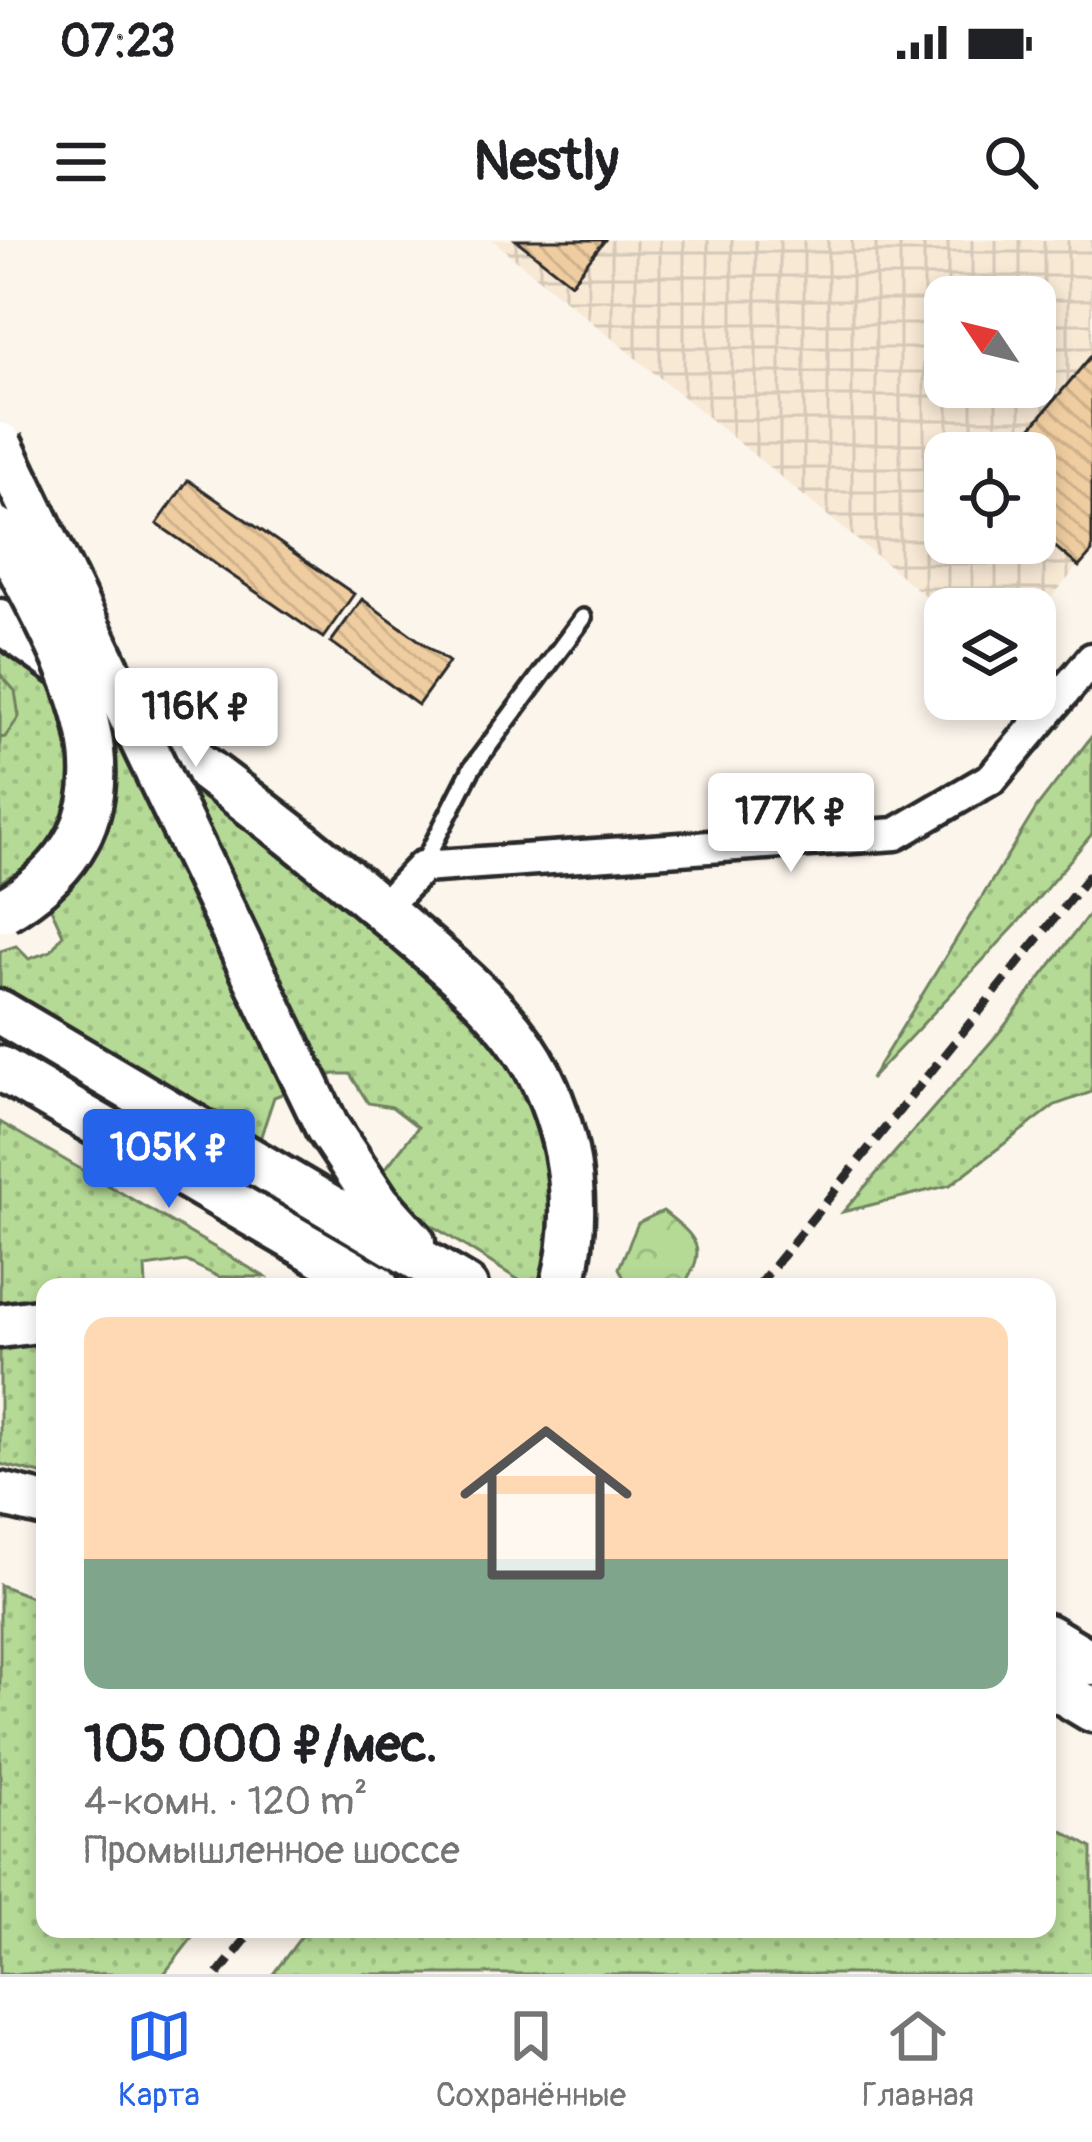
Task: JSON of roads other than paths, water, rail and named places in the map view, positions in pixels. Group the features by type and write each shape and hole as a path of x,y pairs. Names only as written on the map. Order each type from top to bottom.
{"main road":[{"path":"0,444 327,1127 378,1203 412,1242 455,1278"},
{"path":"0,531 80,688 93,761 84,823 70,850 28,896 2,911"},
{"path":"0,621 222,779 382,909 485,1002 539,1072 556,1114 569,1163 571,1252 564,1278"},
{"path":"0,1012 451,1278"},
{"path":"0,1068 362,1278"},
{"path":"0,1326 36,1321"},
{"path":"0,1494 36,1502"},
{"path":"1056,1641 1092,1663"},
{"path":"1056,1688 1092,1710"}],"street":[{"path":"382,909 422,867 896,834 992,778 1092,659"}],"lane":[{"path":"422,867 472,768 583,618"}],"railway":[{"path":"764,1278 1092,872"},
{"path":"218,1974 247,1938"}]}
